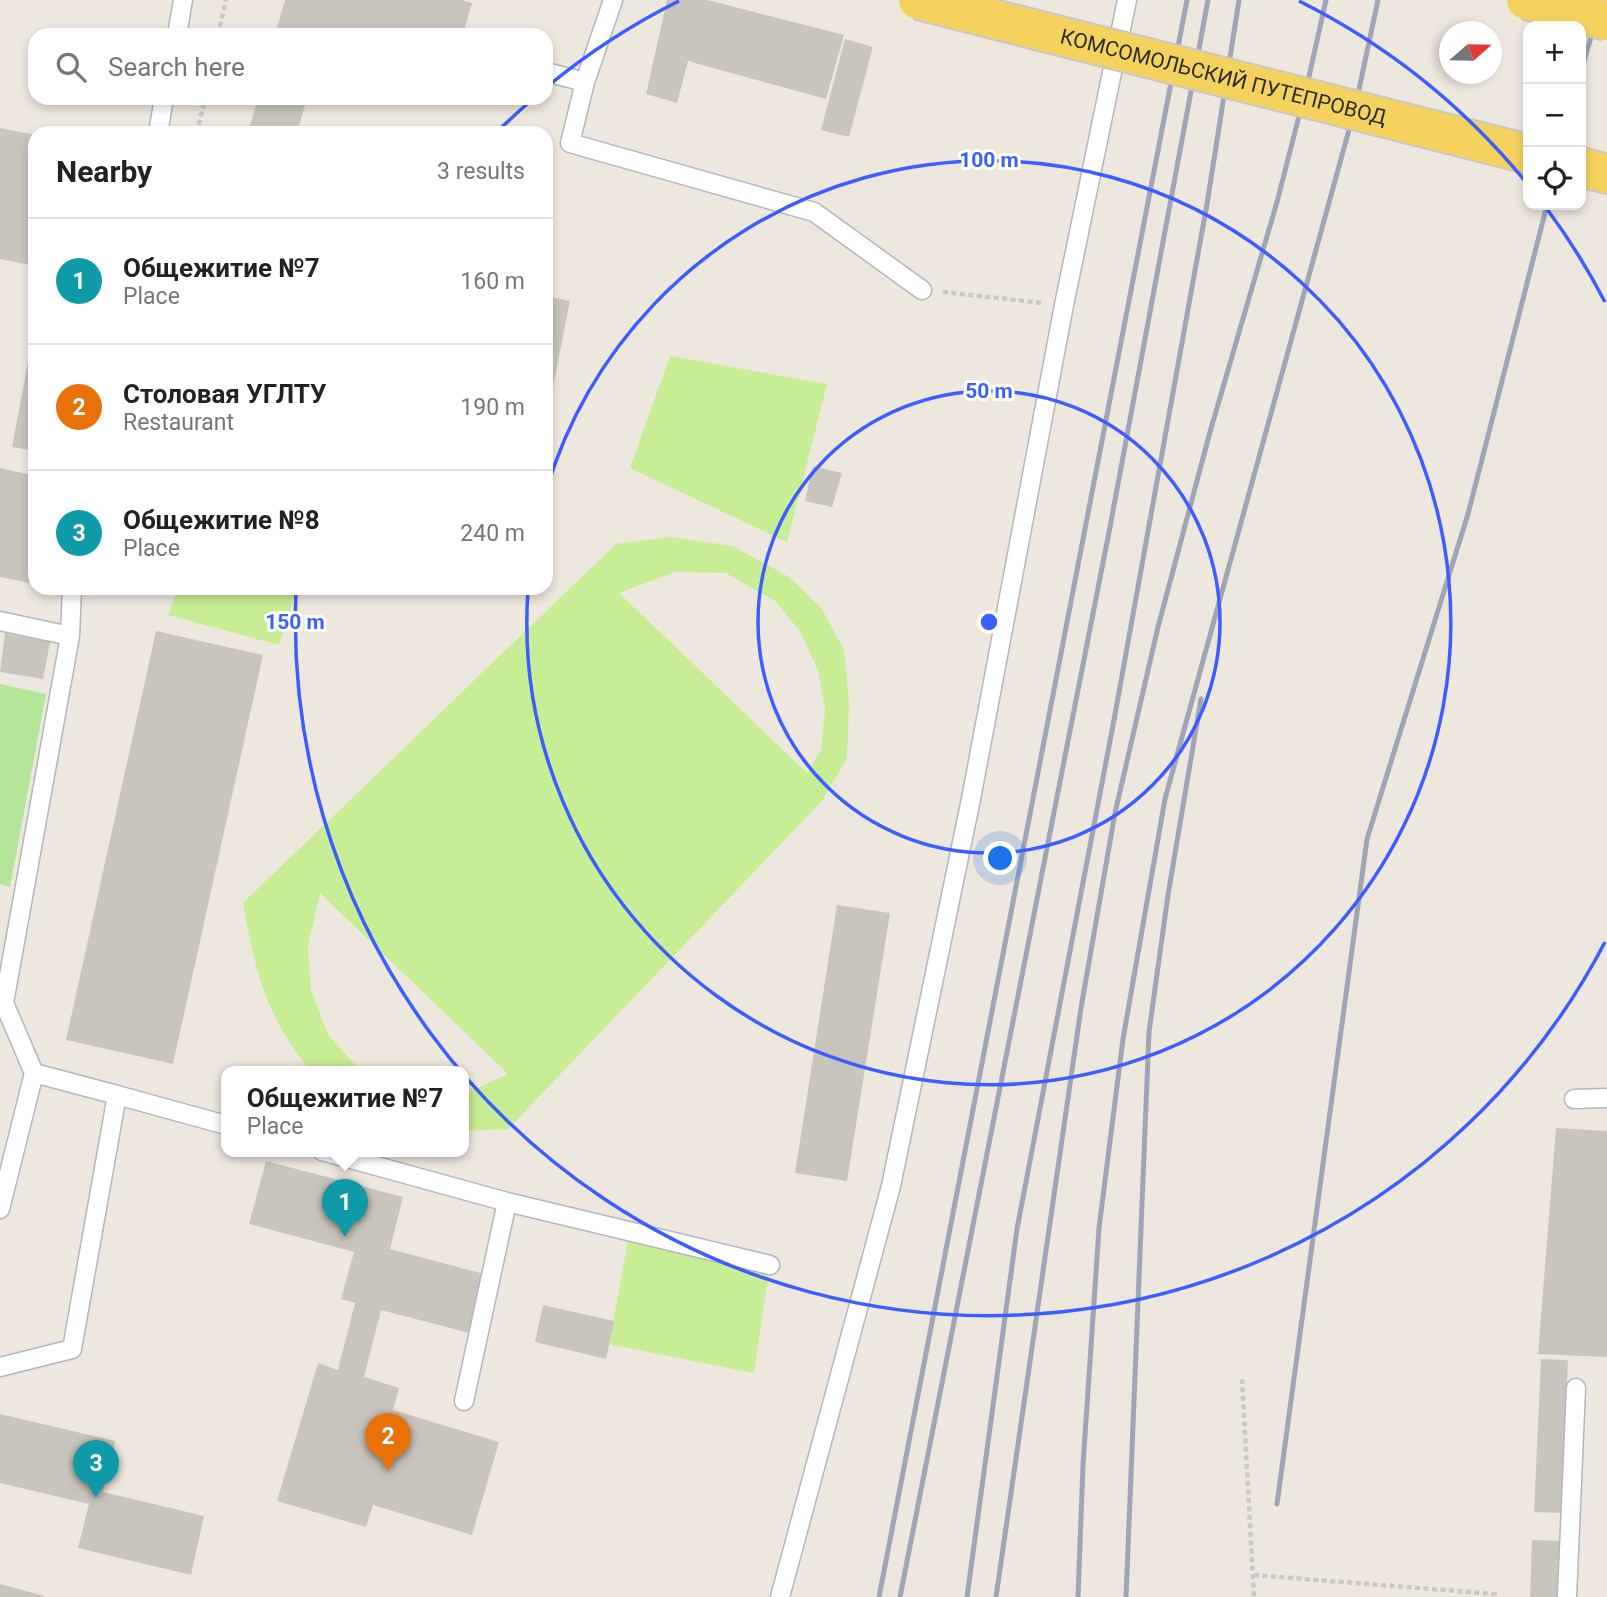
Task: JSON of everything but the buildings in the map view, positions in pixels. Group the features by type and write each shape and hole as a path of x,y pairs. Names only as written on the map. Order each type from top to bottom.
{"main road":[{"name":"КОМСОМОЛЬСКИЙ ПУТЕПРОВОД","path":"918,0 1523,153"},
{"path":"1526,0 1607,21"},
{"path":"1586,168 1607,174"}],"lane":[{"path":"178,28 183,0"},
{"path":"613,0 585,82 570,142 814,212 922,290"},
{"path":"780,1597 891,1186 968,812 1064,305 1127,0"},
{"path":"553,74 585,82"},
{"path":"159,126 163,105"},
{"path":"0,1209 34,1073 4,1003 70,636 72,595"},
{"path":"0,621 70,636"},
{"path":"34,1073 221,1124"},
{"path":"0,1367 72,1349 117,1096"},
{"path":"1574,1099 1607,1098"},
{"path":"344,1157 507,1202 769,1265"},
{"path":"464,1401 507,1202"},
{"path":"1567,1597 1576,1388"}],"path":[{"path":"220,28 226,0"},
{"path":"199,126 203,105"},
{"path":"922,290 1064,305"},
{"path":"1241,1379 1254,1597"},
{"path":"1254,1575 1495,1594 1495,1597"}],"green space":[{"path":"670,356 827,384 787,542 630,468"},
{"path":"670,537 733,546 789,577 822,609 844,650 849,703 847,758 822,801 508,1129 469,1131 469,1092 508,1074 320,893 308,946 311,990 328,1035 356,1066 307,1066 283,1031 264,992 243,903 616,544","holes":["675,572 726,573 775,601 800,631 818,670 825,710 821,750 807,773 619,593"]},
{"path":"176,595 295,595 279,645 168,615"},
{"path":"0,684 46,694 10,887 0,884"},
{"path":"629,1236 770,1265 754,1373 609,1344"}],"railway":[{"path":"879,1597 1187,0"},
{"path":"900,1597 1110,527 1208,0"},
{"path":"967,1597 1017,1229 1114,720 1207,204 1239,0"},
{"path":"996,1597 1081,1008 1115,813 1158,627 1210,432 1277,202 1326,0"},
{"path":"1078,1597 1083,1465 1099,1228 1123,1039 1165,799 1355,108 1378,0"},
{"path":"1586,54 1602,0"},
{"path":"1277,1504 1367,839 1468,514 1546,210"},
{"path":"1126,1597 1149,1032 1168,895 1201,699"}],"place":[{"name":"Общежитие №7","path":"345,1237"},
{"name":"Столовая УГЛТУ","path":"388,1471"},
{"name":"Общежитие №8","path":"96,1498"}]}
